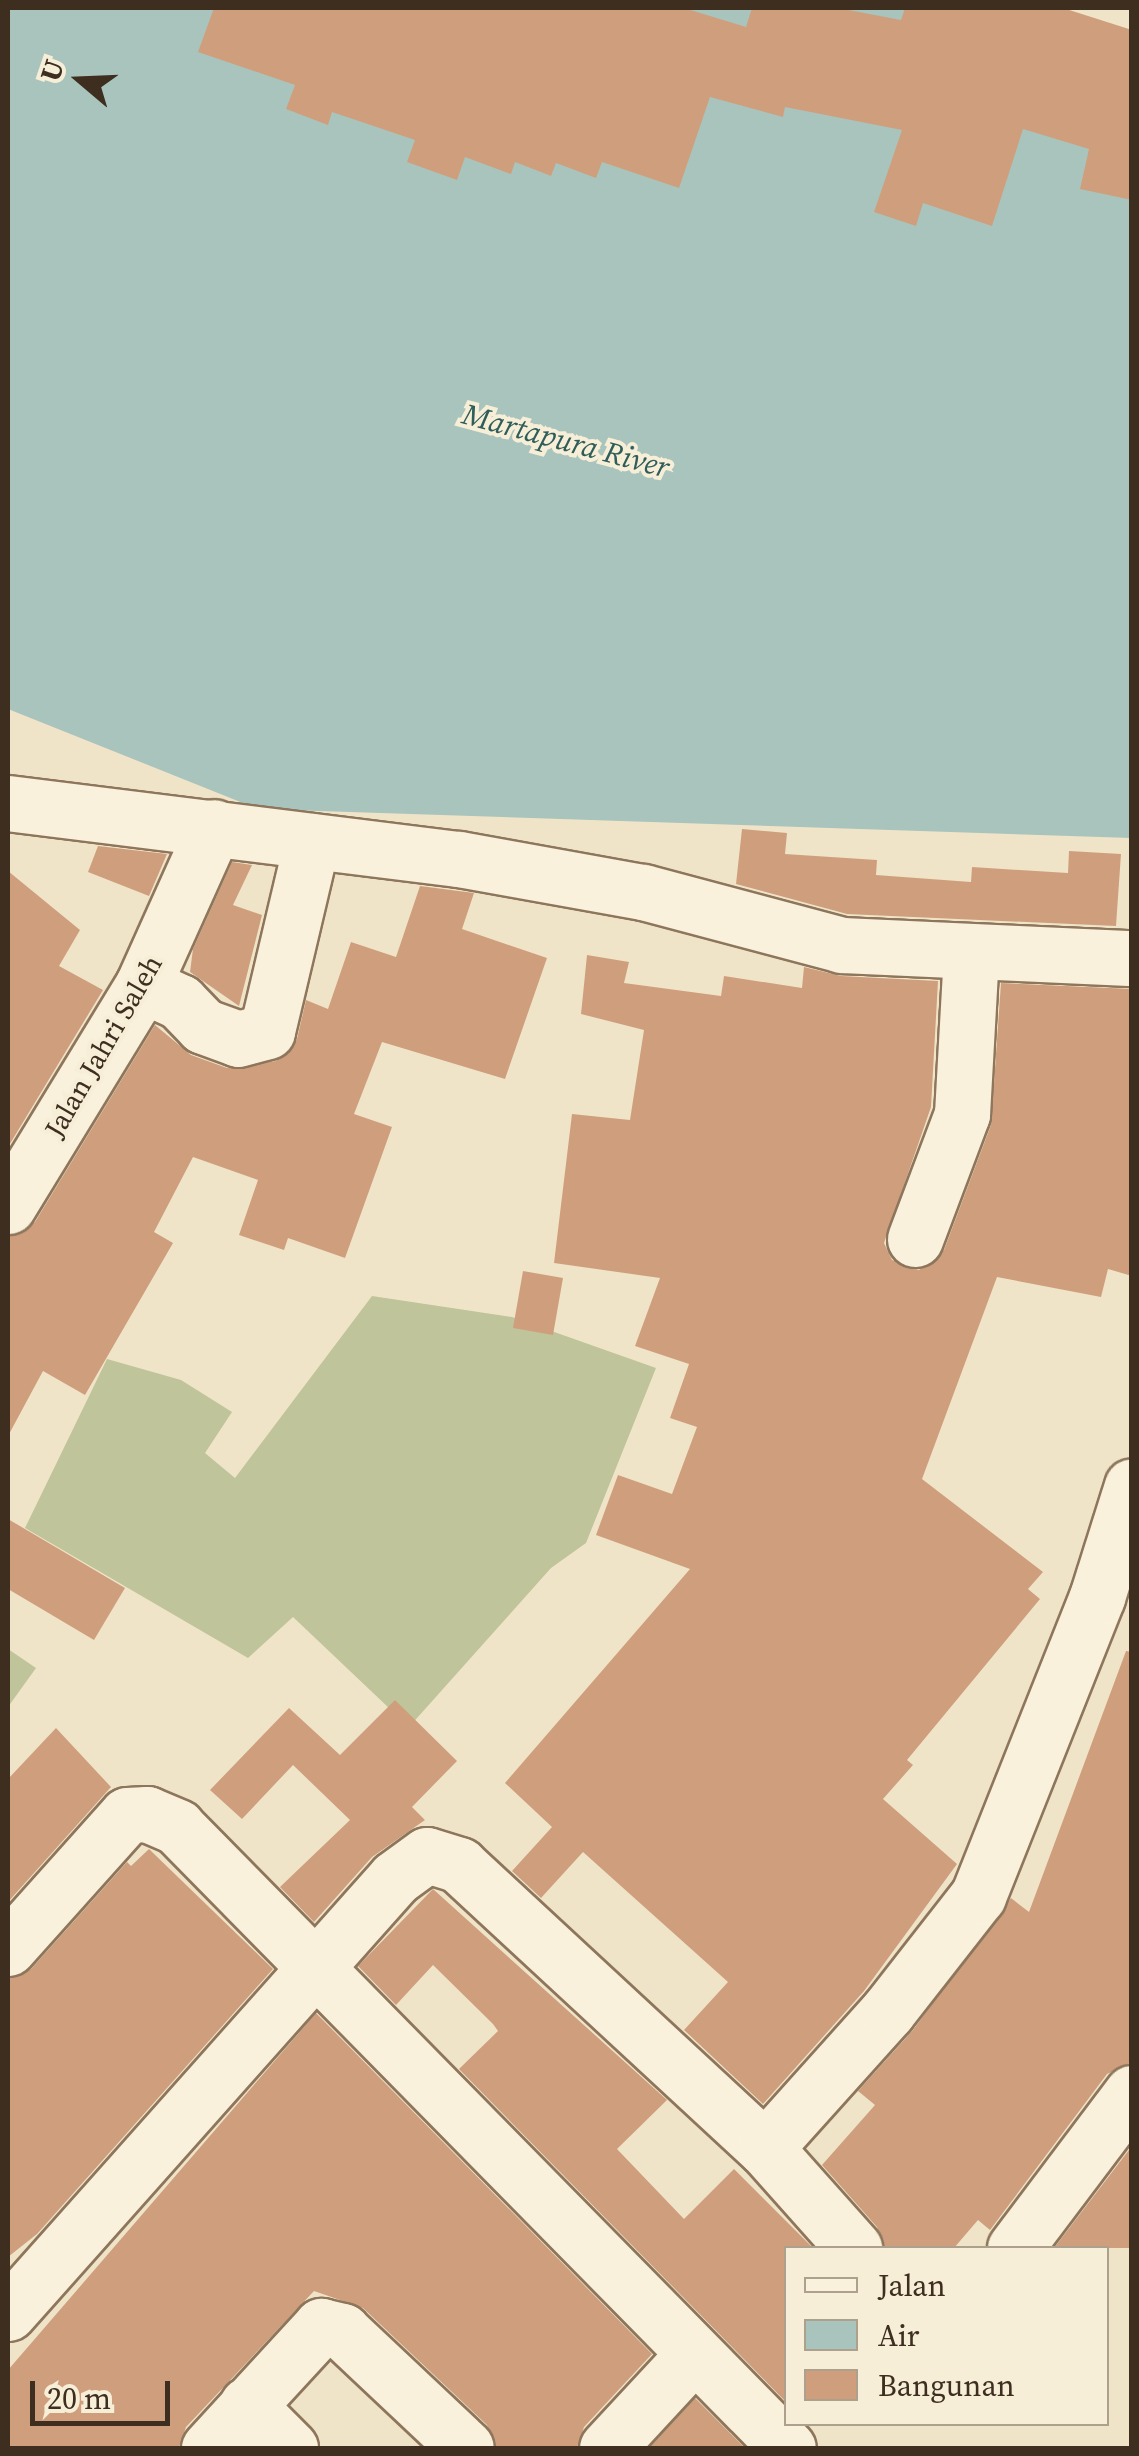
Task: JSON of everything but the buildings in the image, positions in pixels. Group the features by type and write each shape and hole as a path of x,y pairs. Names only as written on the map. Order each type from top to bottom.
{"street":[{"path":"8,803 214,827 643,892 842,945 971,955 1132,958"},
{"name":"Jalan Jahri Saleh","path":"8,1206 143,985 214,827"},
{"path":"143,985 180,1002 204,1026 238,1039 268,1030 312,841"},
{"path":"915,1239 962,1114 971,1049 971,955"},
{"path":"766,2148 901,1996 978,1896 1052,1718 1132,1486"},
{"path":"8,1948 115,1824 137,1813 177,1827 317,1965 693,2356 788,2448"},
{"path":"8,2313 415,1860 448,1858 766,2148 852,2246"},
{"path":"1017,2246 1132,2094"},
{"path":"209,2448 321,2326 342,2331 437,2439"},
{"path":"607,2448 693,2356"},
{"path":"247,2405 290,2448"}],"green space":[{"path":"372,1296 512,1317 656,1368 586,1543 551,1568 409,1727 293,1617 248,1658 25,1528 107,1359 181,1380 232,1412 205,1453 235,1478"},
{"path":"8,1649 36,1668 8,1707"}],"water":[{"name":"Martapura River","path":"8,8 944,8 1131,36 1131,838 258,809 8,709"}]}
